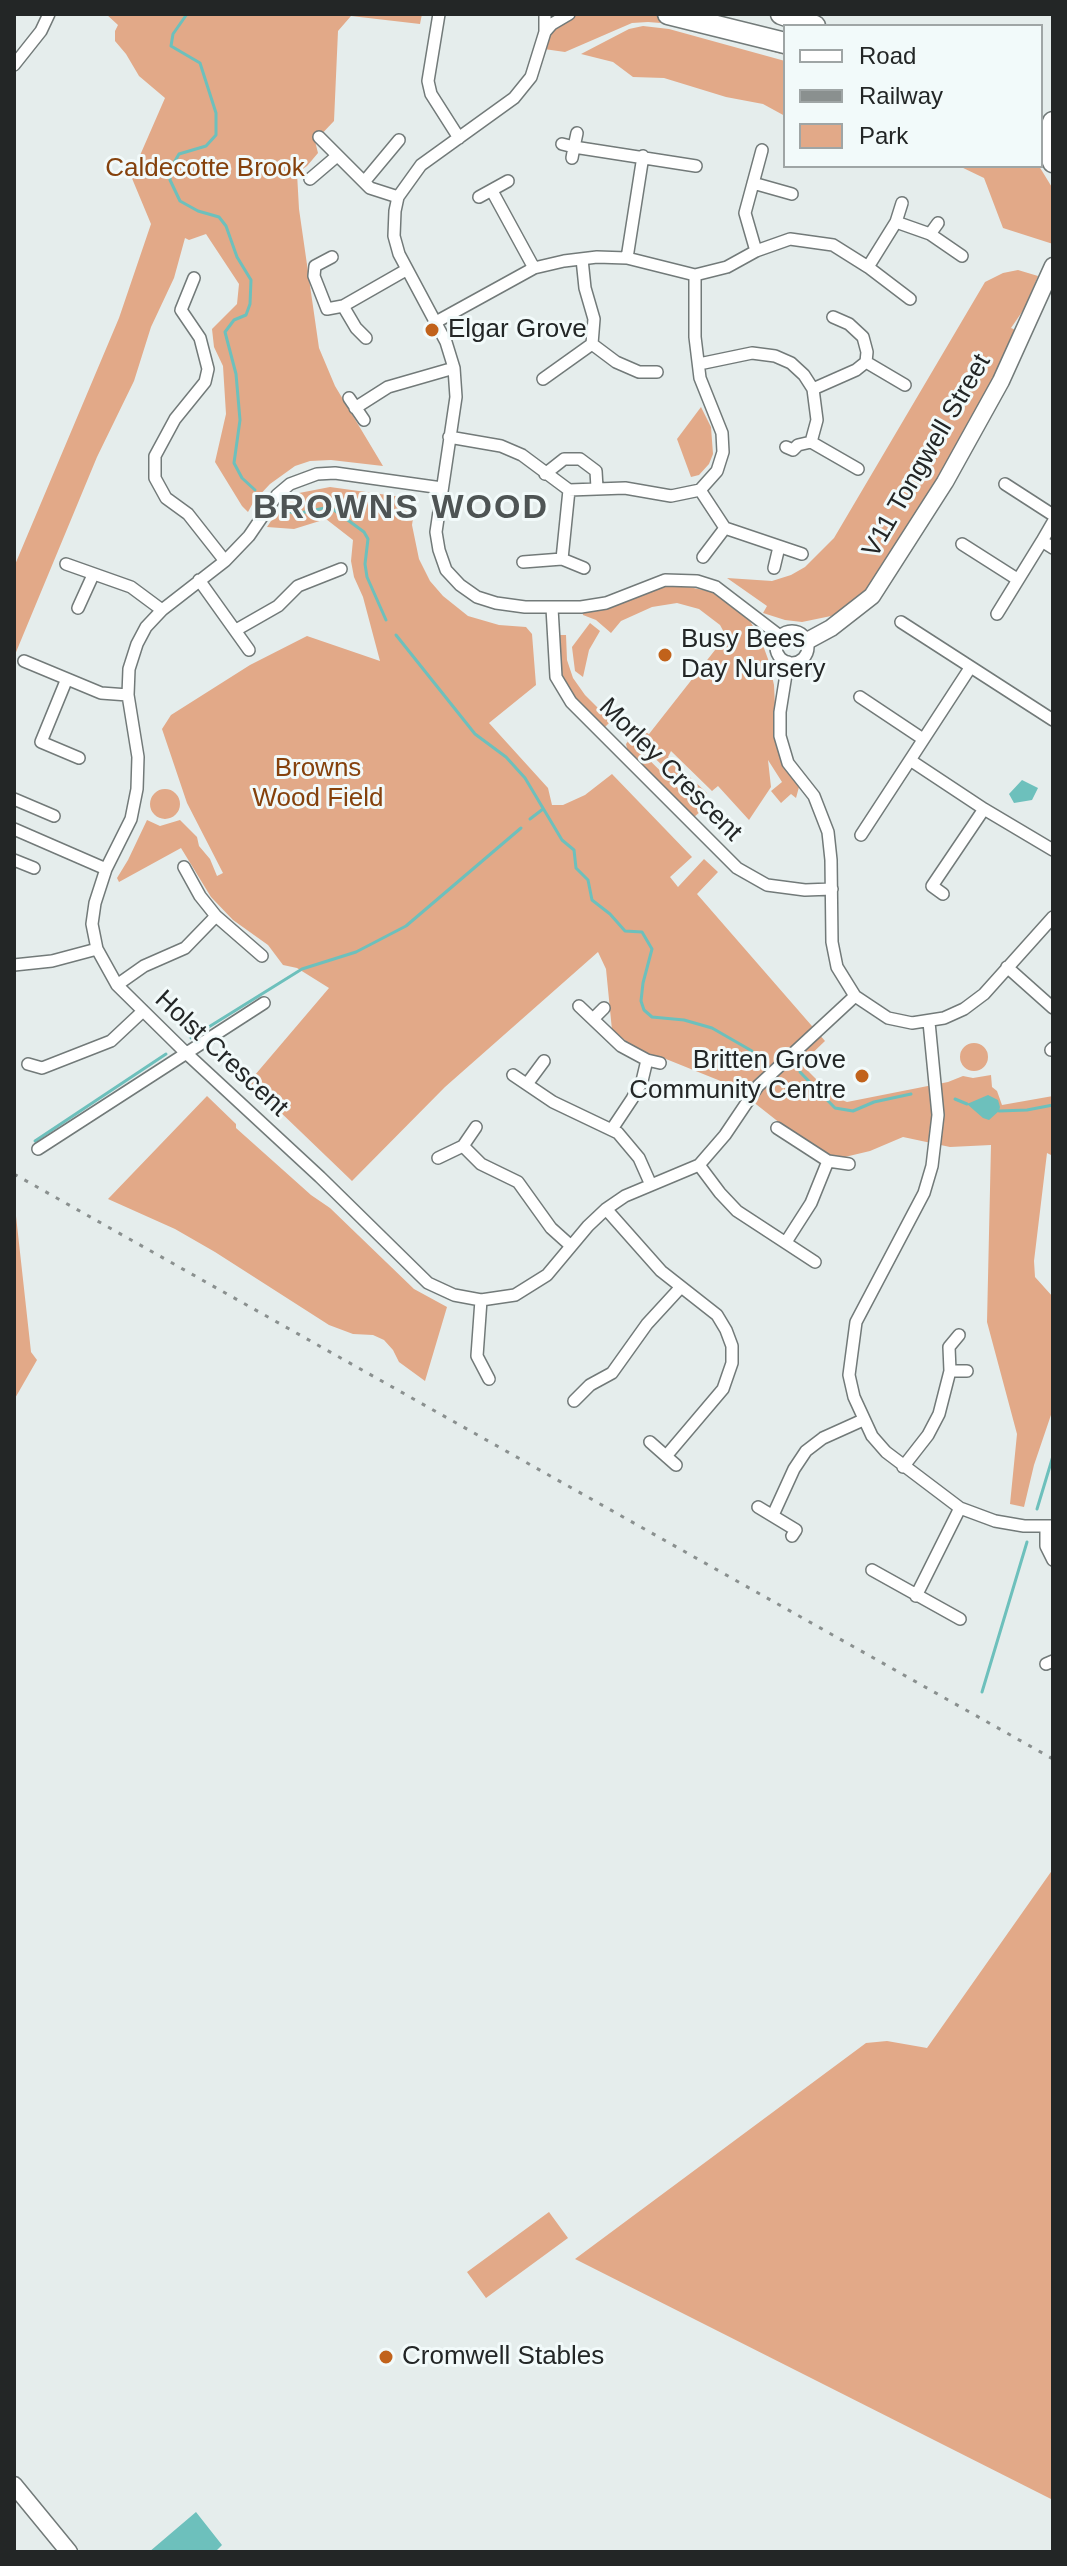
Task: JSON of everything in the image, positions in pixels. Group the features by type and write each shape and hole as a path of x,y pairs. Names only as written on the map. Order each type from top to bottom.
{"highway":[{"path":"668,14 783,43"},
{"path":"781,14 809,24"},
{"path":"1053,122 1048,143 1053,163"}],"street":[{"path":"14,65 41,31 49,14"},
{"path":"439,14 428,81 431,94 459,138"},
{"path":"545,14 545,32 531,77 514,98 421,165 398,197 394,236 406,270 446,342 454,368 456,397 436,532 446,570 477,597 496,603 552,608 606,603 665,580 697,581 716,587 780,636"},
{"path":"545,32 569,14"},
{"path":"577,133 569,150 643,156 696,166"},
{"path":"319,137 370,188 398,197"},
{"path":"364,182 399,140"},
{"path":"756,251 745,213 762,150"},
{"path":"310,179 337,156"},
{"path":"627,258 643,156"},
{"path":"479,197 508,181"},
{"path":"753,183 792,194"},
{"path":"492,191 534,268"},
{"path":"868,267 896,222 902,203"},
{"path":"896,222 930,234 962,256"},
{"path":"930,234 938,223"},
{"path":"436,322 534,268 582,259 627,258 695,275 727,267 756,251 790,239 833,245 910,299"},
{"path":"332,257 315,266 314,276 327,309 343,306 406,270"},
{"path":"543,379 592,344 594,319 585,288 582,259"},
{"name":"V11 Tongwell Street","path":"807,641 831,628 872,596 945,482 1001,381 1050,272"},
{"path":"449,437 512,450 569,490 625,488 671,496 700,490 717,471 723,452 722,433 708,401 699,364 695,337 695,275"},
{"path":"194,278 181,310 200,338 208,369 205,382 175,419 155,456 155,478 166,498 188,514 225,561"},
{"path":"343,306 366,338"},
{"path":"813,389 856,370 866,362 863,337 849,324 833,317"},
{"path":"592,344 616,362 639,372 657,372"},
{"path":"699,364 752,353 775,356 791,363 813,389 817,420 811,442"},
{"path":"866,362 905,385"},
{"path":"364,420 352,403 388,387 454,368"},
{"path":"786,447 793,450 798,445 811,442 858,469"},
{"path":"545,474 564,459 580,459 596,471 597,488"},
{"name":"Holst Crescent","path":"442,488 335,473 317,474 290,484 277,495 249,536 225,561 162,610 146,627 129,669 128,695 137,744 137,789 131,819 106,869 92,924 97,949 117,985 428,1283 454,1295 481,1300 515,1295 547,1275 606,1209 625,1196 699,1165 725,1135 758,1086 855,996"},
{"path":"1005,484 1053,515"},
{"path":"562,559 569,490"},
{"path":"700,490 725,528 802,554"},
{"path":"997,614 1017,579 1048,544 1053,522"},
{"path":"703,557 725,528"},
{"path":"962,544 1017,579"},
{"path":"774,568 779,547"},
{"path":"523,562 562,559 584,568"},
{"path":"66,564 131,587 162,610"},
{"path":"236,630 278,606 298,586 341,569"},
{"path":"326,574 332,588"},
{"path":"78,608 93,575"},
{"path":"199,580 249,650"},
{"name":"Morley Crescent","path":"552,608 556,677 571,702 750,878 767,885 805,890 832,889"},
{"path":"901,622 1053,720"},
{"path":"795,631 807,641 808,651 803,660 788,662 777,652 780,636 795,631"},
{"path":"24,661 101,693 128,695"},
{"path":"788,662 780,712 780,736 788,763 814,796 828,832 832,942 837,967 855,996 888,1018 912,1023 929,1022 964,1009 984,994 1053,917"},
{"path":"861,835 970,668"},
{"path":"66,681 41,742 79,758"},
{"path":"860,697 923,739"},
{"path":"910,760 1053,850"},
{"path":"15,803 54,816"},
{"path":"943,894 932,886 984,809"},
{"path":"14,829 106,869"},
{"path":"14,860 34,868"},
{"path":"184,867 200,896 216,916 262,956"},
{"path":"117,985 144,966 185,948 216,916"},
{"path":"14,965 52,961 97,949"},
{"path":"1007,967 1053,1008"},
{"path":"38,1149 264,1003"},
{"path":"579,1006 621,1046 654,1062 612,1129"},
{"path":"594,1018 604,1008"},
{"path":"28,1064 42,1068 111,1041 143,1011"},
{"path":"929,1022 938,1115 932,1166 924,1193 856,1322 849,1375 863,1420 872,1436 903,1467 960,1508 995,1521 1049,1527 1046,1546 1053,1560"},
{"path":"527,1084 544,1061"},
{"path":"42,1068 48,1079"},
{"path":"513,1075 553,1102 612,1129 629,1143 651,1185"},
{"path":"82,1121 92,1131"},
{"path":"438,1158 463,1146 476,1127"},
{"path":"777,1128 828,1161 849,1164"},
{"path":"463,1146 481,1164 518,1182 551,1228 571,1246"},
{"path":"786,1242 811,1203 828,1161"},
{"path":"699,1165 737,1211 815,1262"},
{"path":"606,1209 651,1260 717,1315 729,1338 732,1363 723,1389 667,1455"},
{"path":"574,1401 590,1385 616,1378 647,1324 681,1287"},
{"path":"481,1300 477,1356 489,1379"},
{"path":"903,1467 928,1435 939,1414 950,1371 949,1347 959,1335"},
{"path":"950,1371 967,1371"},
{"path":"773,1515 794,1469 806,1451 823,1438 863,1420"},
{"path":"650,1442 676,1465"},
{"path":"758,1507 796,1530 792,1536"},
{"path":"916,1596 960,1508"},
{"path":"872,1570 960,1619"},
{"path":"14,2485 69,2552"}],"green space":[{"name":"Caldecotte Brook","path":"106,14 422,14 420,24 351,16 338,31 334,121 315,141 318,153 297,173 299,209 319,348 335,386 383,466 331,460 310,461 295,466 270,484 248,512 242,506 215,462 226,414 223,366 214,347 212,329 237,304 239,284 206,234 189,240 185,238 174,278 151,327 134,381 97,457 14,657 14,567 119,318 151,224 131,176 165,98 139,76 115,41 118,25"},
{"path":"574,14 651,14 783,50 783,54 673,24 648,22 632,23 565,52 544,49 555,27"},
{"path":"643,26 669,29 783,60 783,115 763,104 726,97 664,78 633,77 613,62 581,54 629,29"},
{"path":"963,168 1040,168 1053,189 1053,244 1003,228 984,178"},
{"path":"1018,270 1038,276 1024,309 1011,328 1018,331 975,418 930,496 870,586 849,606 831,616 802,622 763,613 767,606 727,578 772,581 791,575 805,567 834,538 985,282"},
{"path":"701,407 711,427 713,454 699,475 691,477 677,439"},
{"name":"Browns Wood Field","path":"330,487 416,499 412,525 419,559 430,581 468,616 499,625 526,627 532,634 536,685 489,723 548,788 552,805 563,805 585,795 612,774 692,857 670,877 678,887 704,859 718,872 697,894 825,1041 801,1064 834,1097 847,1102 948,1082 963,1076 991,1075 992,1087 997,1091 1002,1105 1053,1096 1053,1156 1047,1153 1034,1261 1035,1277 1053,1297 1053,1409 1024,1507 1010,1504 1017,1434 987,1322 991,1145 950,1147 903,1137 870,1151 828,1161 733,1086 661,1057 640,1052 612,1030 606,969 598,952 445,1087 352,1181 249,1082 329,988 297,968 283,965 268,945 233,920 211,897 181,848 119,882 117,878 147,820 160,826 180,820 197,837 217,876 223,873 187,803 162,729 171,715 250,665 307,636 380,661 363,597 354,577 351,561 353,540 326,519 294,529 267,527 277,512 299,493"},
{"path":"680,585 712,592 737,608 750,621 768,659 774,685 777,748 799,787 796,798 791,794 781,803 771,791 782,782 768,760 771,787 749,820 718,786 712,791 671,751 668,757 707,793 700,802 633,737 640,729 649,734 726,636 720,625 699,609 677,603 652,607 621,621 611,633 596,620 583,615 582,610 603,609 658,588"},
{"path":"590,623 600,631 589,650 583,677 575,671 572,647"},
{"path":"556,635 566,635 567,660 573,678 611,721 604,728 571,695 558,662"},
{"path":"629,740 701,811 693,818 628,752 626,744"},
{"path":"165,789 175,794 180,804 175,814 165,819 155,814 150,804 155,794"},
{"path":"974,1043 984,1047 988,1057 984,1067 974,1071 964,1067 960,1057 964,1047"},
{"path":"207,1096 236,1124 236,1128 311,1195 330,1208 414,1289 447,1307 425,1381 399,1362 384,1340 329,1325 175,1229 108,1199"},
{"path":"14,1215 31,1352 37,1360 14,1400"},
{"path":"1053,1869 1053,2500 575,2259 866,2043 887,2041 927,2048"},
{"path":"549,2212 568,2238 486,2298 467,2272"}],"water":[{"path":"1022,780 1038,788 1032,800 1014,803 1009,794"},
{"path":"988,1095 998,1100 1000,1107 989,1120 967,1104"},
{"path":"196,2512 222,2545 215,2552 149,2552"}],"waterway":[{"path":"187,14 173,34 171,46 200,63 216,113 216,135 206,146 179,154 171,168 170,180 180,201 198,211 219,217 251,280 250,304 246,315 234,320 225,332 236,374 240,420 234,463 242,478 255,490"},
{"path":"286,510 295,514 330,507 364,532 368,539 367,577 386,620"},
{"path":"396,635 475,734 506,757 525,778 562,840 574,850 576,868 588,880 592,900 625,931 642,932 652,949 643,983 641,1001 644,1010 652,1017 684,1020 712,1028 752,1051"},
{"path":"530,819 543,809"},
{"path":"191,1038 302,969 356,952 406,926 521,828"},
{"path":"35,1141 166,1054"},
{"path":"800,1072 835,1108 853,1111 874,1102 911,1094"},
{"path":"955,1099 967,1104"},
{"path":"999,1111 1053,1105"},
{"path":"1053,1248 1053,1272"},
{"path":"1037,1509 1053,1456"},
{"path":"982,1692 1027,1542"}],"railway":[{"path":"14,1174 1053,1759"}],"place":[{"name":"Elgar Grove","path":"432,330"},
{"name":"Busy Bees Day Nursery","path":"665,655"},
{"name":"Britten Grove Community Centre","path":"862,1076"},
{"name":"Cromwell Stables","path":"386,2357"}],"district":[{"name":"BROWNS WOOD","path":"401,509"}]}
